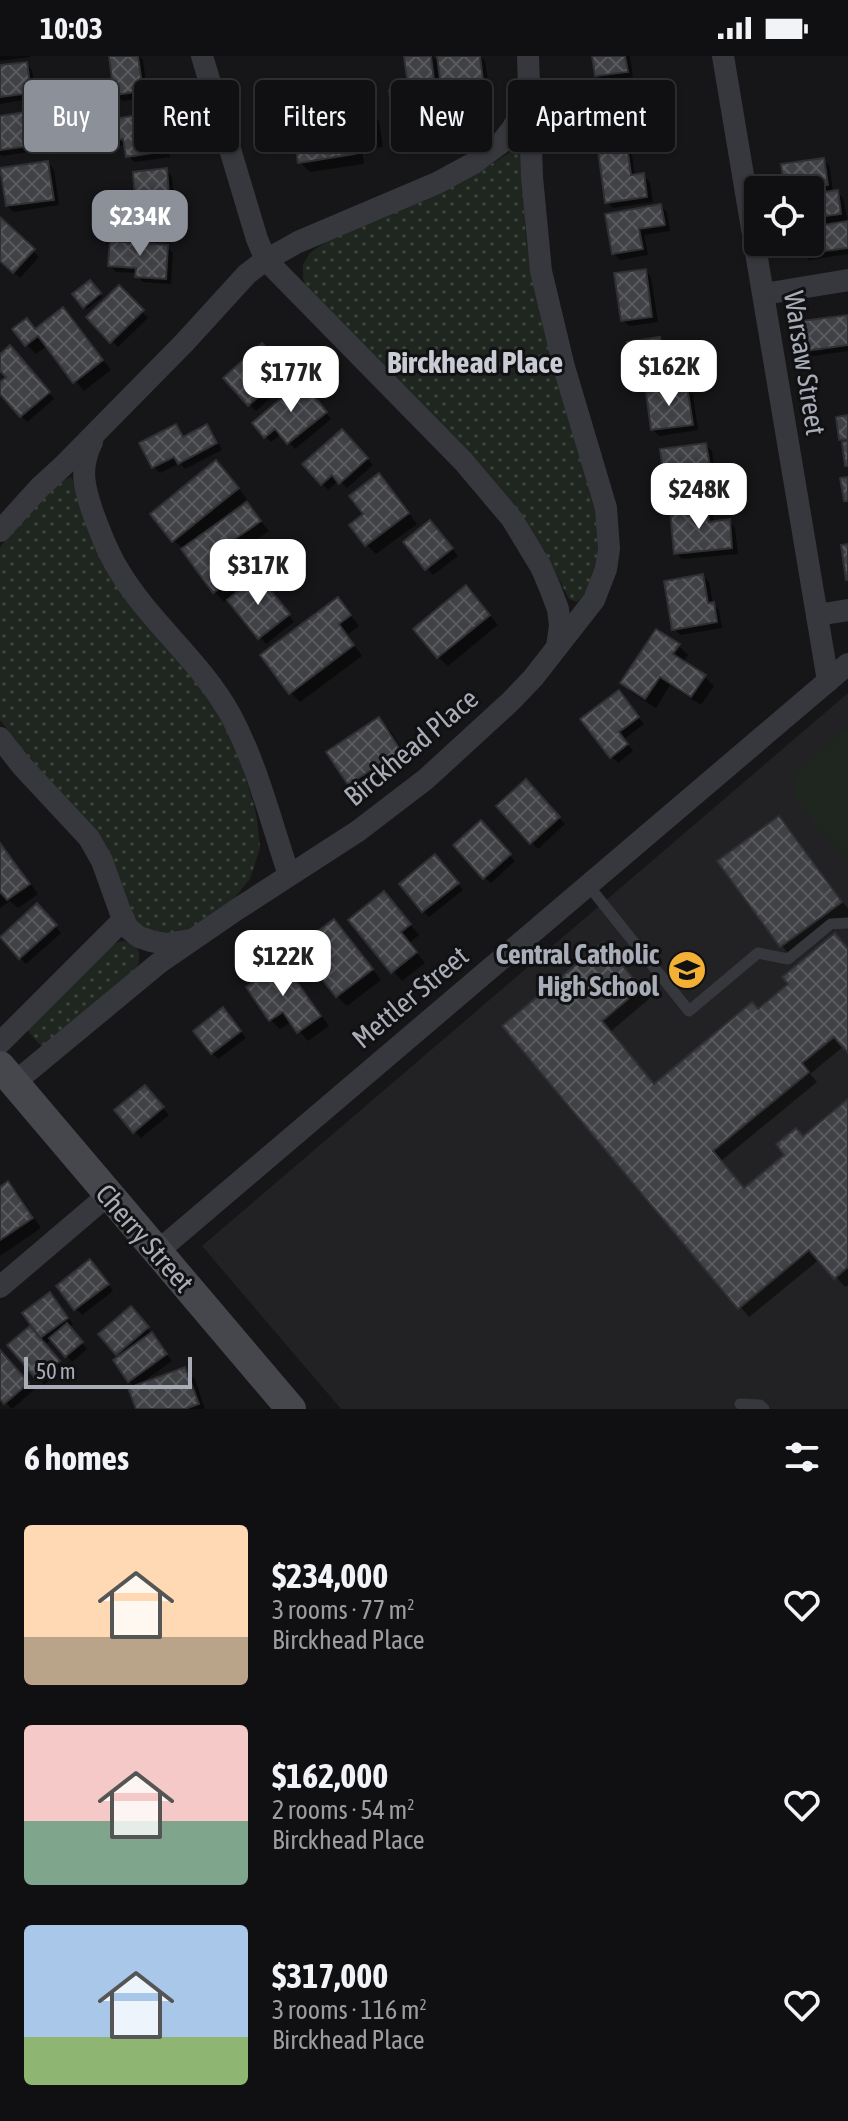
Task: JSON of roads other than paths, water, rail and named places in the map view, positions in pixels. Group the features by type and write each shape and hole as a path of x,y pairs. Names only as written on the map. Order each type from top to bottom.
{"main road":[{"name":"Cherry Street","path":"7,1075 291,1409"}],"street":[{"path":"202,56 266,260 463,461 512,519 541,567 554,599 560,626 557,647"},
{"name":"Warsaw Street","path":"723,56 828,681"},
{"name":"Birckhead Place","path":"0,531 247,274 313,235 437,183 490,153 512,129 522,112 528,64"},
{"name":"Birckhead Place","path":"7,1075 195,938 379,816 435,771 511,701 594,600 606,569 609,529 600,483 555,333 541,271 532,177 528,64"},
{"path":"764,294 848,280"},
{"name":"Birckhead Place","path":"97,431 83,463 83,474 107,548 130,587 208,680 227,709 243,740 289,875"},
{"path":"817,615 848,610"},
{"name":"Mettler Street","path":"157,1252 848,664"},
{"path":"0,738 89,838 109,878 124,919 0,1043"},
{"name":"Birckhead Place","path":"124,919 128,928 139,937 151,941 166,944 195,938"},
{"path":"0,1287 108,1195"}],"lane":[{"path":"588,885 689,1011 758,953 788,959 831,924 848,923"},
{"path":"740,1404 760,1405 764,1409"}],"place":[{"name":"Central Catholic High School","path":"687,970"}],"district":[{"name":"Birckhead Place","path":"475,362"}]}
